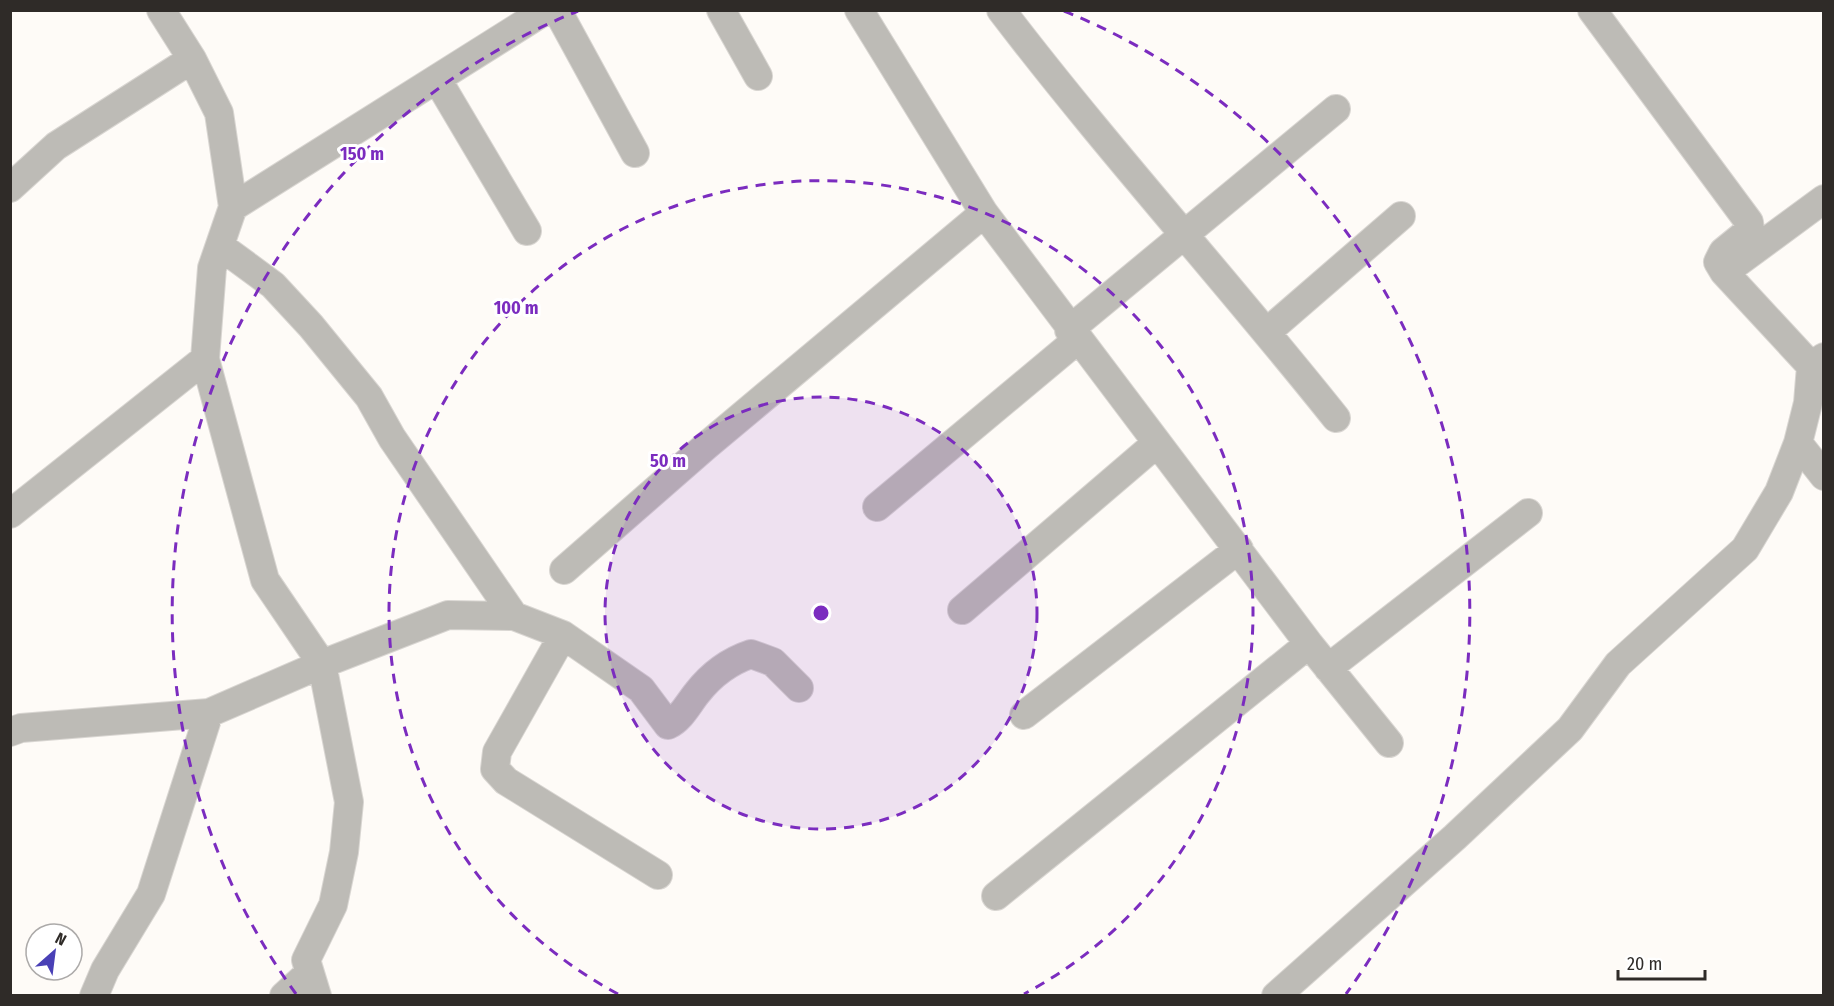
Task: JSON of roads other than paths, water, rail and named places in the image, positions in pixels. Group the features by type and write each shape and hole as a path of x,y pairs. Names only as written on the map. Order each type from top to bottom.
{"street":[{"path":"161,10 192,59 219,113 233,207 212,268 205,359 265,580 322,664 349,802 344,852 333,905 306,960 312,985 284,996"},
{"path":"233,207 546,10"},
{"path":"557,10 635,153"},
{"path":"721,10 758,76"},
{"path":"859,10 984,213 1073,335 1239,549 1309,644 1389,743"},
{"path":"1001,10 1064,93 1267,332 1336,418"},
{"path":"1276,996 1455,837 1562,736 1618,664 1745,549 1779,492 1798,443 1817,362 1724,272 1718,262 1723,252 1750,230 1749,222 1592,10"},
{"path":"10,188 56,146 192,59"},
{"path":"437,79 527,231"},
{"path":"877,507 1073,335 1184,233 1336,108"},
{"path":"1724,272 1824,200"},
{"path":"564,570 706,446 984,213"},
{"path":"1267,332 1401,216"},
{"path":"220,246 273,285 311,326 369,397 392,438 514,616"},
{"path":"10,514 205,359"},
{"path":"962,610 1157,443"},
{"path":"1798,443 1824,476"},
{"path":"1328,668 1528,513"},
{"path":"1024,715 1239,549"},
{"path":"10,732 21,728 209,713 322,664 448,615 514,616 563,635 641,689 668,725 675,722 699,690 731,661 751,654 773,662 799,688"},
{"path":"563,635 497,752 495,769 506,782 658,875"},
{"path":"996,896 1309,644"},
{"path":"94,996 105,970 151,894 209,713"}]}
